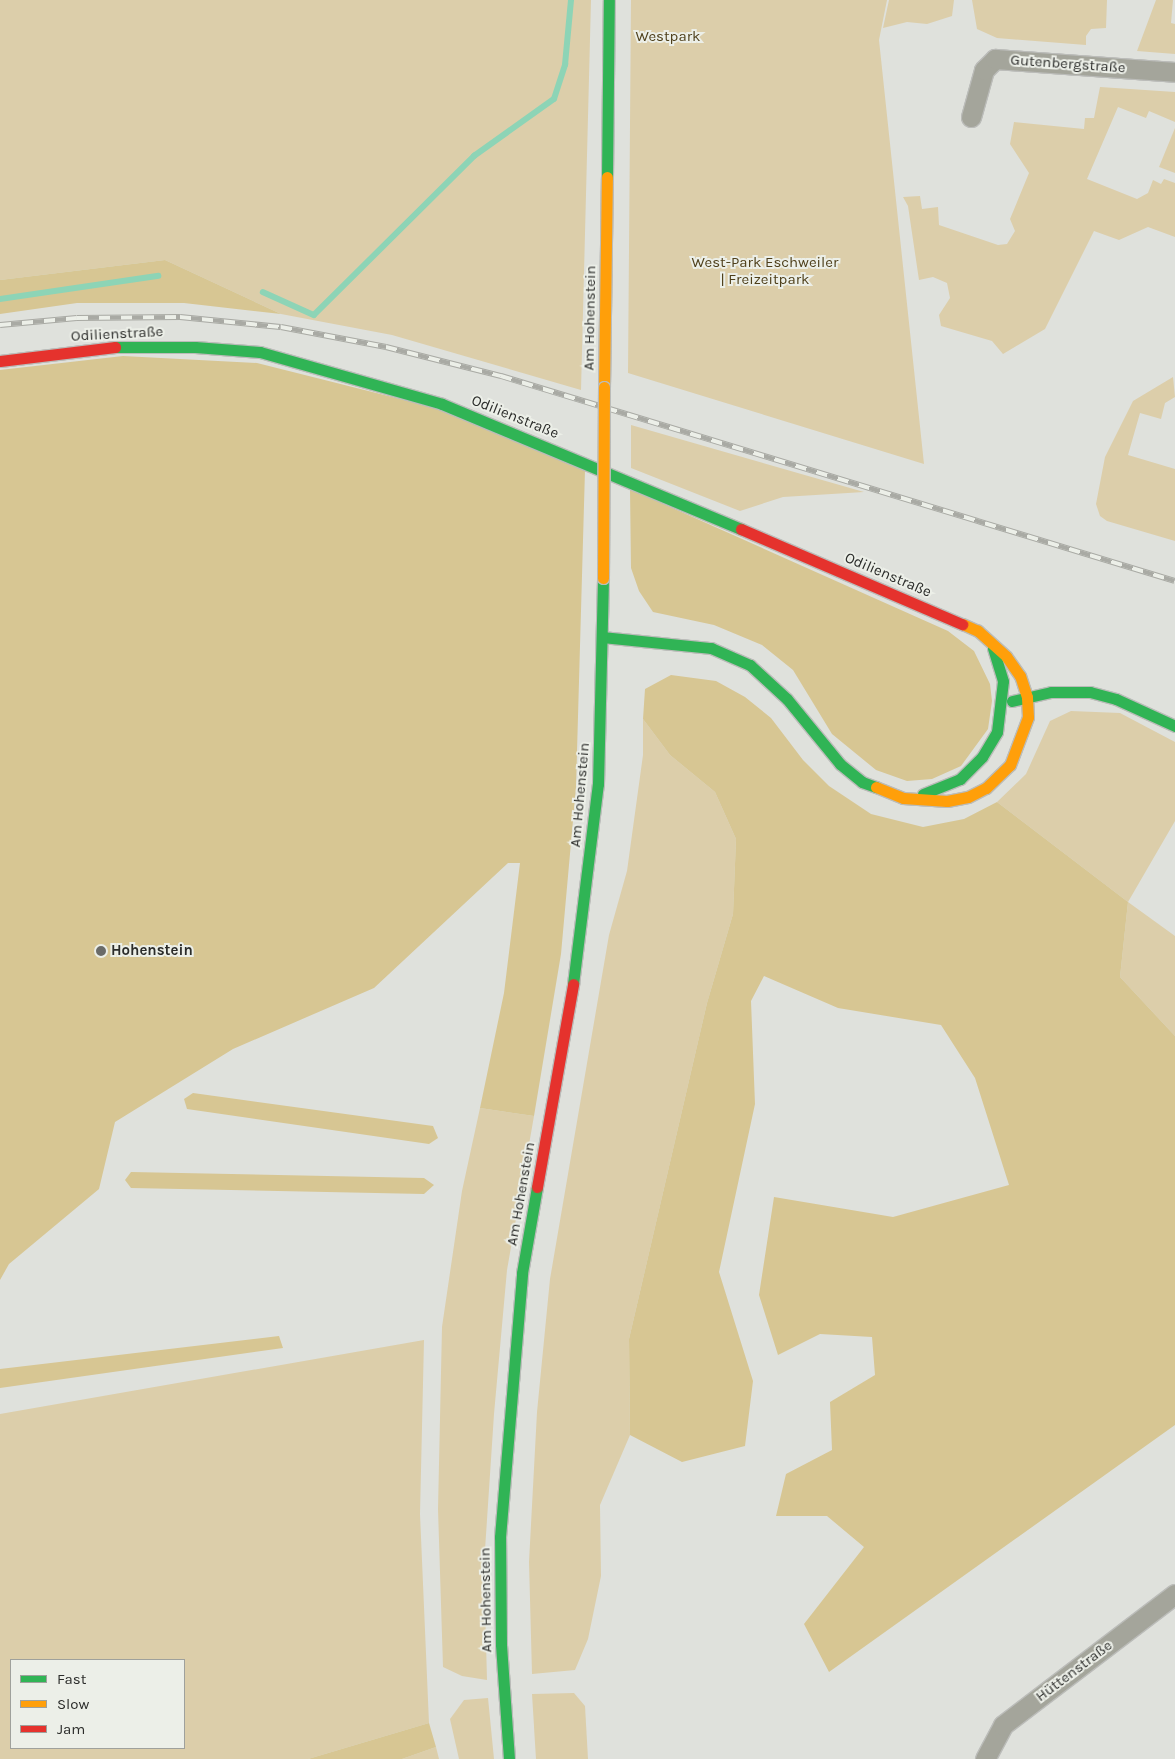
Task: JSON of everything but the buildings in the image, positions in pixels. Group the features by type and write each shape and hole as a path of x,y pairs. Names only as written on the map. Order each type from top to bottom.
{"main road":[{"name":"Am Hohenstein","path":"509,1759 501,1644 500,1537 508,1413 522,1273 577,960 598,784 603,578 609,0"},
{"name":"Odilienstraße","path":"0,361 124,346 195,346 260,352 442,404 500,426 954,619 989,639 1020,676 1027,697"},
{"path":"602,637 711,648 750,665 782,693 840,764 862,782 903,798 947,801 968,797 1001,775 1010,765 1024,732 1027,697"},
{"path":"903,798 935,791 960,779 982,758 997,732 1004,702 1000,667 989,639"},
{"path":"1004,702 1051,692 1090,692 1116,699 1175,726"}],"street":[{"name":"Gutenbergstraße","path":"971,117 984,70 995,59 1175,72"},
{"name":"Hüttenstraße","path":"985,1759 1003,1725 1175,1594"}],"green space":[{"path":"0,0 591,0 581,390 392,335 281,314 165,260 0,280"},
{"name":"West-Park Eschweiler | Freizeitpark","path":"631,0 887,0 879,40 924,464 628,373"},
{"path":"889,0 954,0 952,16 927,24 907,22 883,28"},
{"path":"972,0 1107,0 1106,28 1091,29 1086,36 1086,45 997,38 977,29"},
{"path":"1156,0 1173,0 1171,23 1175,24 1175,54 1137,51"},
{"path":"1100,87 1175,92 1175,122 1149,111 1146,118 1118,107 1087,179 1137,199 1148,193 1153,180 1161,184 1164,179 1175,183 1175,237 1148,227 1119,240 1094,231 1045,329 1003,354 992,341 941,326 939,315 950,298 947,283 933,277 919,280 908,206 903,197 920,196 922,209 938,207 939,225 998,245 1007,244 1015,231 1010,219 1029,173 1010,144 1014,122 1084,129 1085,118 1094,118"},
{"path":"1175,128 1175,173 1159,167"},
{"path":"1173,377 1175,397 1165,403 1161,419 1140,413 1128,455 1175,469 1175,541 1107,521 1100,516 1096,504 1105,457 1133,401"},
{"path":"631,425 864,492 783,497 740,511 631,468"},
{"path":"1071,711 1120,713 1175,742 1175,821 1128,902 997,802 1026,774 1050,721"},
{"path":"643,719 670,755 715,792 736,839 733,914 707,1003 629,1339 630,1435 600,1505 601,1576 588,1639 575,1670 532,1674 529,1562 537,1412 550,1279 609,935 627,871 643,755"},
{"path":"1128,902 1175,936 1175,1036 1120,977"},
{"path":"480,1108 534,1116 507,1270 494,1414 484,1565 487,1680 462,1676 443,1667 438,1509 442,1327 462,1191"},
{"path":"424,1340 420,1514 429,1723 308,1759 0,1759 0,1414"},
{"path":"574,1693 585,1706 588,1759 536,1759 532,1694"},
{"path":"488,1698 494,1759 459,1759 450,1719 464,1700"},
{"path":"436,1747 439,1759 402,1759"}],"shaded area":[{"path":"165,260 281,314 184,303 77,303 0,314 0,280"},
{"path":"123,356 257,363 440,409 585,470 576,787 561,954 534,1116 480,1108 504,993 520,863 508,863 374,988 233,1049 115,1122 99,1189 9,1264 0,1280 0,370"},
{"path":"630,489 948,631 974,651 990,684 992,701 988,729 961,766 932,779 907,781 876,770 832,734 793,670 762,645 714,625 653,612 639,591 631,568"},
{"path":"671,675 716,681 745,697 771,718 803,760 829,786 871,814 923,827 964,819 997,802 1128,902 1120,977 1175,1036 1175,1425 829,1672 804,1624 864,1547 827,1516 776,1516 786,1474 832,1450 830,1402 875,1375 872,1337 820,1334 778,1355 759,1295 774,1197 893,1217 1009,1185 975,1078 941,1025 838,1008 764,976 751,1001 755,1104 719,1272 753,1381 745,1446 682,1462 630,1435 629,1339 707,1003 733,914 736,839 715,792 670,755 643,719 645,689"},
{"path":"193,1093 433,1126 438,1138 429,1144 187,1109 184,1099"},
{"path":"131,1172 424,1178 434,1185 424,1194 131,1188 125,1180"},
{"path":"279,1336 283,1348 0,1388 0,1369"},
{"path":"429,1723 436,1747 402,1759 308,1759"}],"waterway":[{"path":"263,292 314,315 474,156 554,99 565,65 571,0"},
{"path":"0,299 158,276"}],"railway":[{"path":"0,325 77,318 180,317 281,327 386,347 501,376 1175,581"}],"traffic: fast":[{"path":"607,177 609,0"},
{"path":"115,347 195,347 260,352 442,404 741,529"},
{"path":"573,984 598,784 603,578"},
{"path":"602,637 711,648 750,665 787,699 840,764 862,782 876,787"},
{"path":"923,794 960,779 982,757 997,732 1003,681 993,648"},
{"path":"1012,701 1051,692 1090,692 1116,699 1175,726"},
{"path":"509,1759 501,1644 500,1537 522,1273 537,1187"}],"traffic: slow":[{"path":"604,387 607,177"},
{"path":"603,578 604,387"},
{"path":"876,787 903,798 947,801 968,797 986,788 1010,765 1028,717 1027,697 1020,676 1006,656 978,631 962,624"}],"traffic: jam":[{"path":"0,361 115,347"},
{"path":"741,529 962,624"},
{"path":"537,1187 573,984"}],"place":[{"name":"Hohenstein","path":"101,951"}],"park label":[{"name":"Westpark","path":"668,37"}]}
